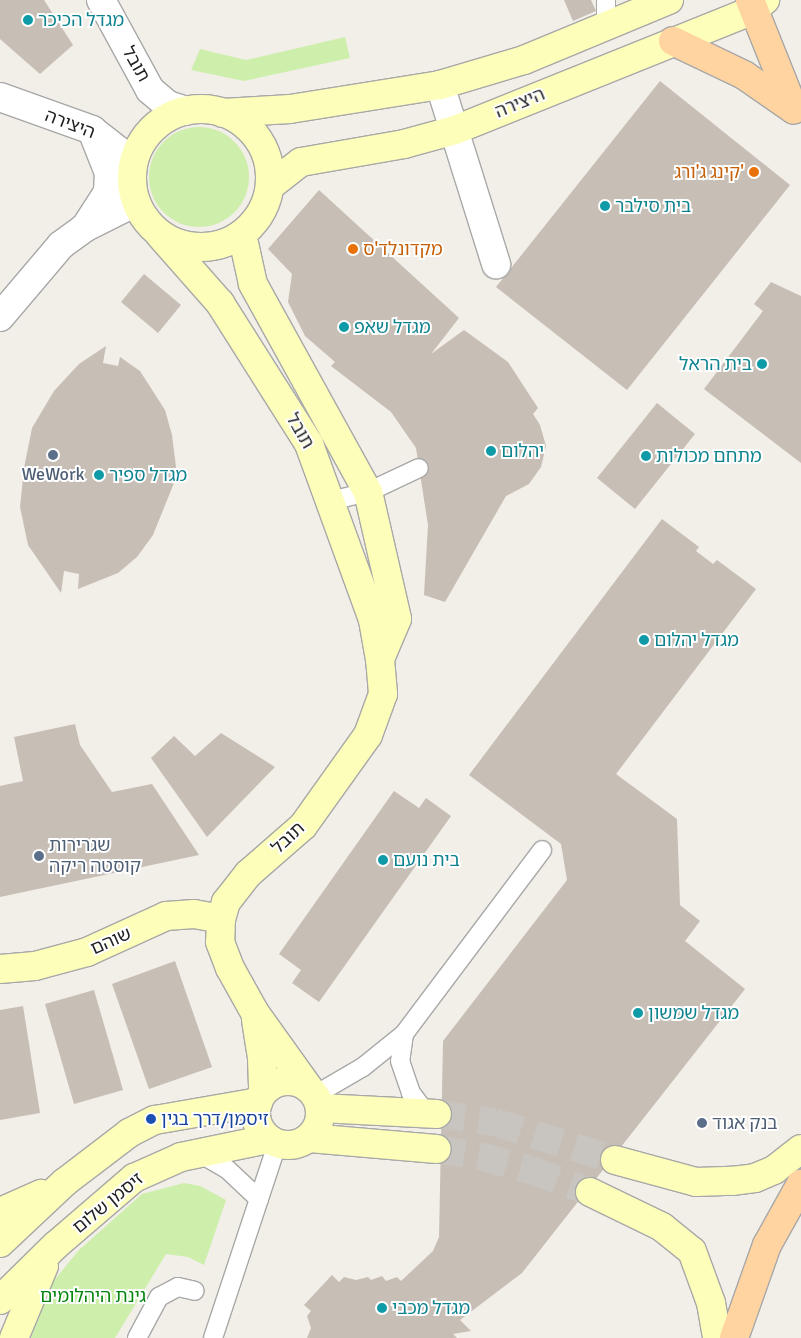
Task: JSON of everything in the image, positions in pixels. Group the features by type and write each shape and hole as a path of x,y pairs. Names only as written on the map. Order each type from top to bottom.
{"main road":[{"path":"756,3 797,115"},
{"path":"673,41 744,75 797,115"},
{"path":"734,1338 767,1245 801,1184"}],"street":[{"name":"תובל","path":"101,0 150,90 168,105 186,111"},
{"path":"223,113 241,122 255,135 266,152 270,186 257,219 242,234 223,244 201,248 180,245 160,235 146,220 136,202 132,182 134,162 141,144 153,129 186,111 223,113 290,109 440,85 524,60 669,0"},
{"name":"היצירה","path":"270,186 301,162 404,144 455,130 673,41 756,3"},
{"path":"440,85 496,264"},
{"name":"היצירה","path":"0,98 92,130 134,162"},
{"path":"0,317 43,263 84,228 103,205 108,192 109,173 92,130"},
{"path":"84,228 136,202"},
{"name":"תובל","path":"242,234 253,284 368,492 397,619 380,658"},
{"name":"תובל","path":"160,235 220,303 309,444 373,620 380,658 383,694 368,734 303,826 248,874 226,902 221,919 220,942 230,968 255,1013 315,1097"},
{"name":"שוהם","path":"0,969 35,966 87,952 166,916 194,914 221,919"},
{"name":"תובל","path":"255,1013 262,1058 260,1097"},
{"path":"0,1243 64,1182 129,1132 154,1120 260,1097 280,1082 291,1081 315,1097 431,1113"},
{"path":"260,1097 256,1122 272,1142 294,1145 309,1138 438,1149"},
{"path":"309,1138 318,1125 315,1097"},
{"name":"זיסמן שלום","path":"0,1300 56,1245 134,1178 157,1166 199,1153 272,1142"},
{"path":"615,1160 696,1182 732,1181 755,1178 774,1170 801,1149"},
{"path":"0,1212 64,1182"},
{"path":"590,1192 662,1227 692,1251 711,1303 717,1338"},
{"path":"14,1338 42,1270 56,1245"}],"lane":[{"path":"606,0 606,27"},
{"path":"331,501 368,492 419,468"},
{"path":"315,1097 363,1067 404,1034 542,850"},
{"path":"404,1034 400,1061 411,1093 431,1113"},
{"path":"213,1338 259,1199 272,1142"},
{"path":"199,1153 238,1177 259,1199"},
{"path":"137,1338 159,1297 178,1287 195,1291"}],"green space":[{"path":"345,37 350,58 244,81 191,70 200,49 246,60"},
{"path":"199,127 218,131 234,142 245,158 249,177 245,196 234,212 218,223 199,227 180,223 164,212 153,196 149,177 153,158 164,142 180,131"},
{"name":"גינת היהלומים","path":"184,1183 200,1186 226,1200 204,1265 188,1257 166,1254 115,1338 31,1338 51,1284 79,1250 142,1194"}],"building":[{"name":"מגדל הכיכר","path":"0,0 44,0 73,45 40,74 0,39"},
{"path":"564,0 591,0 596,11 573,21"},
{"path":"660,81 790,185 627,390 496,287"},
{"path":"319,190 459,318 431,354 464,330 508,362 538,408 533,414 540,425 546,446 541,467 529,484 506,496 445,602 424,595 428,525 416,448 391,412 331,366 335,362 305,336 288,302 292,274 268,249"},
{"path":"144,274 181,305 158,333 121,302"},
{"name":"בית הראל","path":"771,282 801,296 801,463 704,389 763,311 754,304"},
{"name":"מגדל ספיר","path":"106,346 103,363 118,366 120,357 140,371 165,410 172,435 176,467 174,483 153,535 137,557 118,573 78,589 79,574 64,571 61,593 28,545 20,507 24,468 32,428 54,391 79,364"},
{"name":"מתחם מכולות","path":"657,403 695,434 635,509 597,478"},
{"path":"662,519 699,547 696,551 713,564 717,560 756,589 616,774 677,819 680,905 700,921 685,941 745,989 522,1273 460,1320 471,1331 453,1334 457,1338 307,1338 311,1328 307,1316 311,1311 304,1305 332,1275 339,1282 344,1277 356,1280 368,1277 371,1280 382,1276 386,1281 397,1277 401,1281 433,1251 439,1237 443,1041 567,880 561,844 469,775"},
{"path":"75,724 80,745 112,792 152,784 199,855 0,897 0,786 23,781 14,737"},
{"path":"221,733 275,767 207,837 151,758 174,736 195,756"},
{"name":"בית נועם","path":"394,791 419,808 426,798 451,816 319,1002 292,983 301,970 279,954"},
{"path":"175,961 212,1067 149,1089 112,984"},
{"path":"94,990 123,1090 74,1104 45,1004"},
{"path":"23,1006 40,1113 0,1120 0,1010"}],"tunnel":[{"path":"437,1114 494,1122 615,1160"},
{"path":"437,1149 480,1156 531,1170 590,1192"}],"place":[{"name":"מגדל הכיכר","path":"28,20"},
{"name":"קינג ג'ורג'","path":"754,172"},
{"name":"בית סילבר","path":"605,206"},
{"name":"מקדונלד'ס","path":"353,249"},
{"name":"מגדל שאפ","path":"344,327"},
{"name":"בית הראל","path":"762,364"},
{"name":"יהלום","path":"491,451"},
{"name":"WeWork","path":"53,455"},
{"name":"מתחם מכולות","path":"646,456"},
{"name":"מגדל ספיר","path":"99,475"},
{"name":"מגדל יהלום","path":"644,640"},
{"name":"שגרירות קוסטה ריקה","path":"39,856"},
{"name":"בית נועם","path":"383,860"},
{"name":"מגדל שמשון","path":"638,1013"},
{"name":"זיסמן/דרך בגין","path":"151,1119"},
{"name":"בנק אגוד","path":"702,1123"},
{"name":"מגדל מכבי","path":"382,1308"}]}
